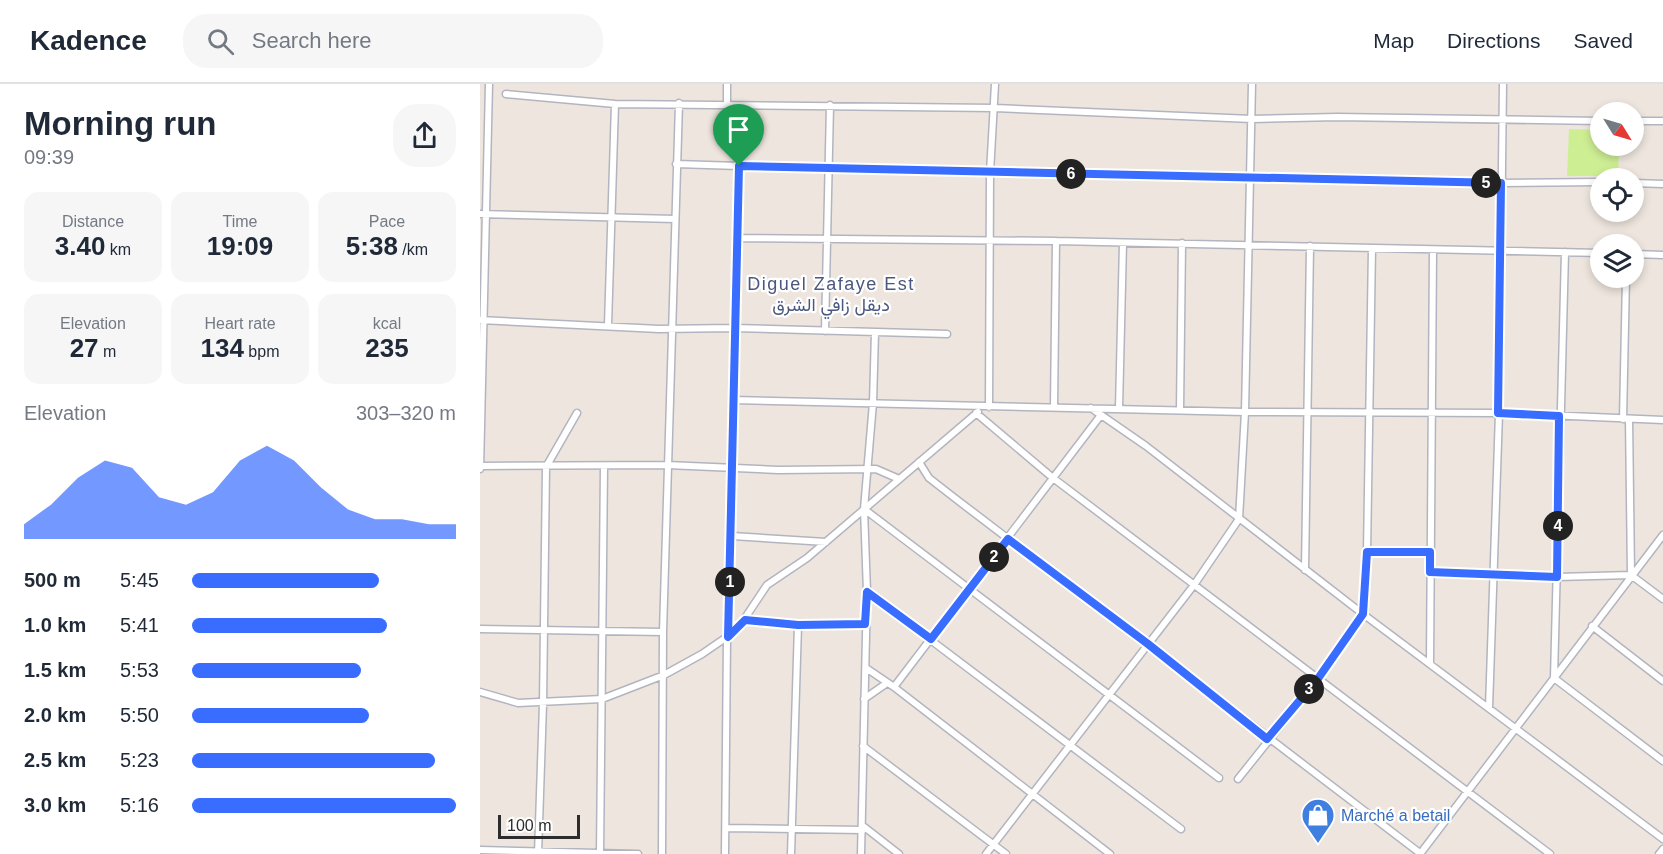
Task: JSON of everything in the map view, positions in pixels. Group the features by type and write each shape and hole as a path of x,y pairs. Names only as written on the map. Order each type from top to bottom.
{"street":[{"path":"489,84 483,215 480,468 667,465 730,469 876,469 898,479"},
{"path":"727,84 727,103"},
{"path":"989,407 992,242 990,173 995,84"},
{"path":"986,854 1194,585 1239,519 1245,412 1252,84"},
{"path":"1490,708 1495,574 1503,84"},
{"path":"506,94 615,104 727,103 995,108 1251,119 1337,117 1590,121"},
{"path":"662,854 663,632 679,103"},
{"path":"608,325 615,104"},
{"path":"825,331 830,105"},
{"path":"1644,121 1663,122"},
{"path":"676,164 990,173 1501,183 1590,182"},
{"path":"725,854 732,536 730,469 739,166"},
{"path":"1644,183 1663,184"},
{"path":"483,215 675,219"},
{"path":"736,238 1182,243 1590,253"},
{"path":"1054,407 1056,241"},
{"path":"1119,408 1123,243"},
{"path":"1180,410 1182,243"},
{"path":"1305,570 1310,246"},
{"path":"1238,779 1267,739 1317,680 1363,614 1371,413 1372,248"},
{"path":"1430,663 1430,414 1433,250"},
{"path":"1554,678 1565,252"},
{"path":"1644,254 1663,255"},
{"path":"1626,288 1626,419 1631,575"},
{"path":"482,320 672,328 947,334"},
{"path":"861,854 867,592 864,509 873,403 875,332"},
{"path":"733,400 1245,412 1498,413 1663,420"},
{"path":"480,692 512,702 543,704 602,699 664,675 728,638 745,620 767,585 826,542 976,413 989,407"},
{"path":"1090,408 1146,446 1305,570 1663,839"},
{"path":"538,853 543,704 546,467 577,413"},
{"path":"976,413 1053,478 1317,680 1550,854"},
{"path":"894,687 1101,415"},
{"path":"919,462 929,477 1008,539 1420,854 1663,535"},
{"path":"600,853 604,466"},
{"path":"864,509 1219,778"},
{"path":"732,536 826,542"},
{"path":"1367,552 1430,552"},
{"path":"1430,572 1557,577 1631,575 1663,599"},
{"path":"867,592 1180,829"},
{"path":"745,620 798,625 865,624"},
{"path":"791,854 798,625"},
{"path":"1592,626 1663,681"},
{"path":"480,629 663,632"},
{"path":"866,668 894,687 1110,854"},
{"path":"1554,678 1663,761"},
{"path":"864,699 887,683"},
{"path":"862,746 1006,854"},
{"path":"726,828 791,831 863,828 899,854"},
{"path":"1659,854 1663,849"},
{"path":"480,850 638,854"}],"green space":[{"path":"1569,129 1590,130 1590,156 1619,156 1618,168 1590,168 1590,176 1567,176"}],"place":[{"name":"Marché a betail","path":"1318,844"}],"district":[{"name":"Diguel Zafaye Est ديقل زافي الشرق","path":"831,294"}],"route":[{"path":"739,166 1501,183 1498,413 1559,416 1557,577 1430,572 1430,552 1367,552 1363,614 1317,680 1267,739 1148,644 1008,539 931,639 867,592 865,624 798,625 745,620 728,637 732,536 730,469 734,284 739,166"}]}
